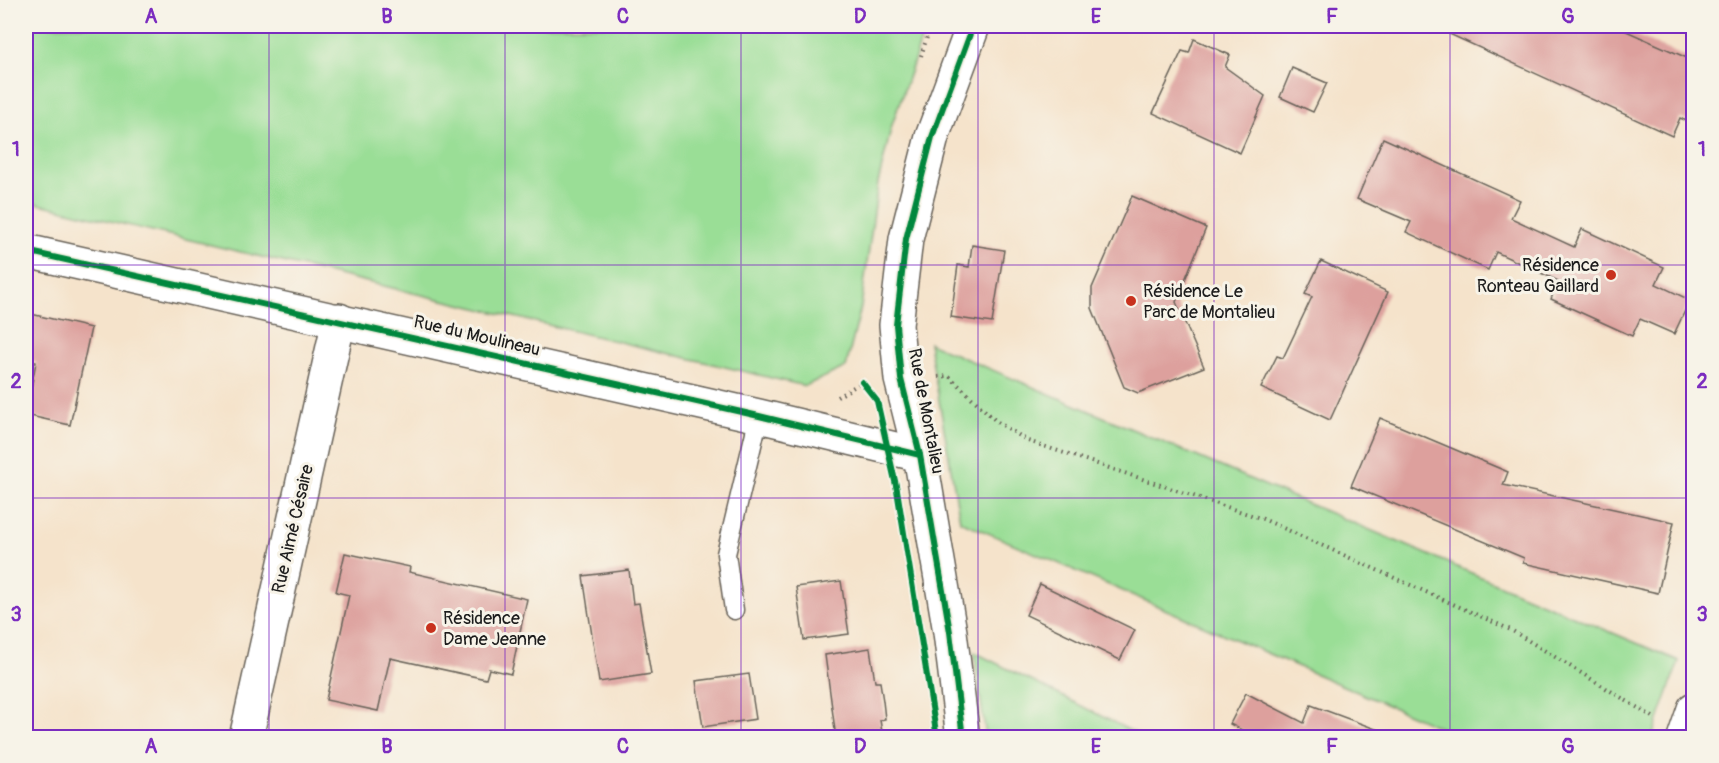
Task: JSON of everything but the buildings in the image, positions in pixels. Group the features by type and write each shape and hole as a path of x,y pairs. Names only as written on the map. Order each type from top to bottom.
{"street":[{"name":"Rue de Montalieu","path":"963,738 951,632 920,455 901,379 896,325 906,239 932,137 973,26"},
{"name":"Rue du Moulineau","path":"26,251 339,320 920,455"},
{"name":"Rue Aimé Césaire","path":"246,738 339,320"}],"lane":[{"path":"734,610 726,554 759,416"}],"path":[{"path":"920,60 929,33"},
{"path":"862,382 866,373"},
{"path":"827,399 840,396 862,382 949,376 996,421 1028,441 1263,519 1511,630 1687,728"},
{"path":"862,382 867,388"}],"green space":[{"path":"26,26 926,26 892,125 878,183 861,307 846,367 805,386 26,201"},
{"path":"929,343 1679,661 1652,737 1462,737 960,521"},
{"path":"974,652 1143,737 986,737"}],"cycle path":[{"path":"963,738 950,632 920,455 901,379 896,325 906,239 932,137 973,26"},
{"path":"26,251 759,416 920,455"},
{"path":"862,382 877,401 897,490 937,738"}],"place":[{"name":"Résidence Ronteau Gaillard","path":"1611,275"},
{"name":"Résidence Le Parc de Montalieu","path":"1131,301"},
{"name":"Résidence Dame Jeanne","path":"431,628"}]}
